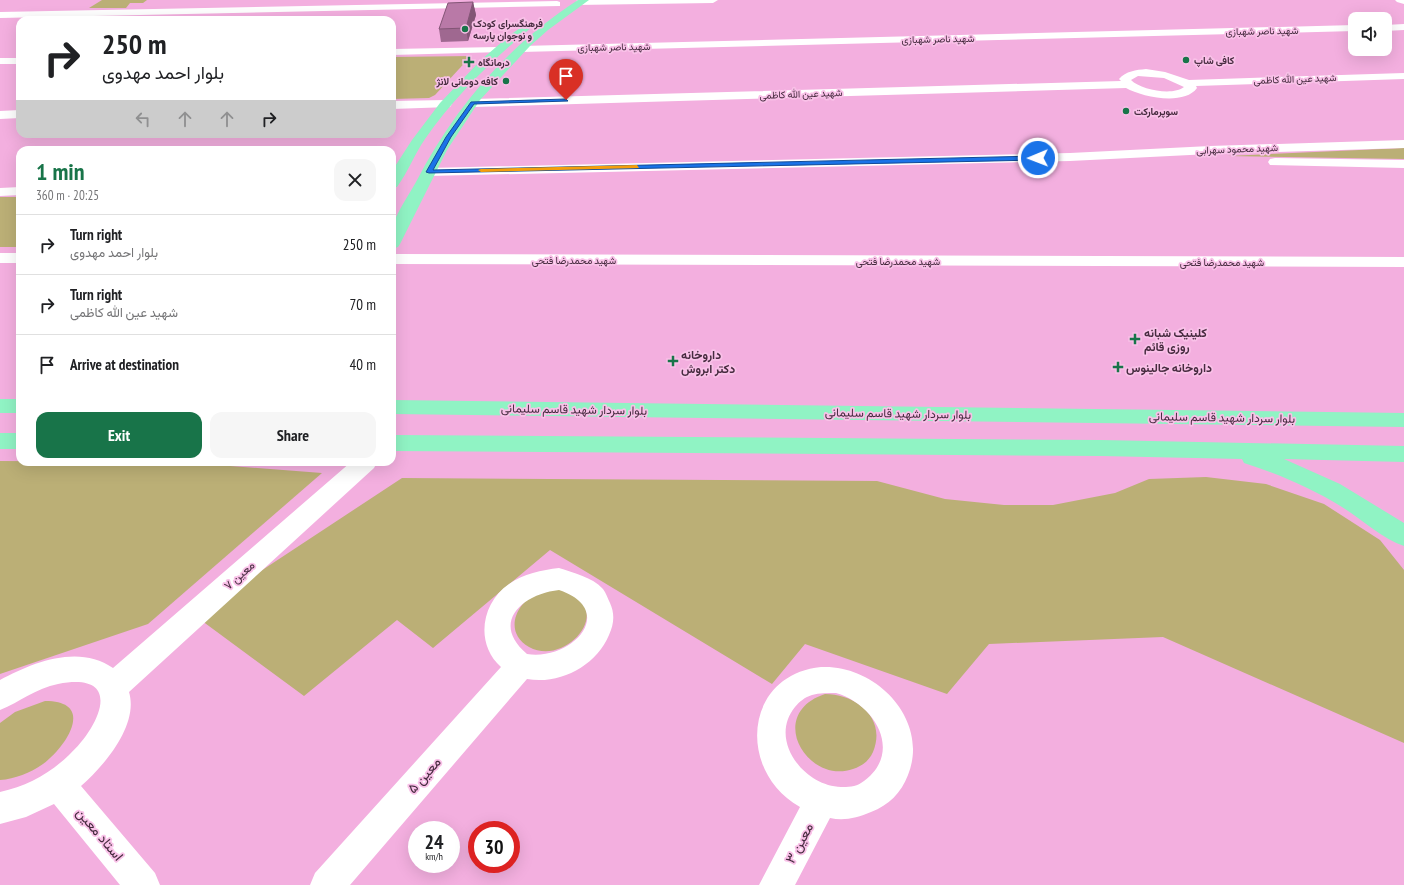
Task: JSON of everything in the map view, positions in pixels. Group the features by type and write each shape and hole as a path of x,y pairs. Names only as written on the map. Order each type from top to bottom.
{"main road":[{"path":"396,176 420,136 446,104 498,50 561,2 582,2"},
{"path":"396,236 448,137 473,103 522,49 582,2"},
{"path":"446,104 473,103"},
{"path":"0,406 16,406"},
{"name":"بلوار سردار شهید قاسم سلیمانی","path":"396,407 1239,416 1404,420"},
{"path":"0,441 16,441"},
{"path":"396,443 1228,450 1404,454"},
{"path":"1228,450 1276,464 1324,485 1371,512 1404,536"}],"street":[{"path":"582,2 713,0"},
{"path":"1400,0 1404,1"},
{"path":"0,15 451,3 561,2"},
{"path":"79,16 84,13"},
{"path":"1392,28 1404,27"},
{"name":"شهید ناصر شهبازی","path":"522,49 1348,28"},
{"path":"396,52 498,50"},
{"path":"0,61 16,61"},
{"path":"1143,73 1168,75 1187,83 1190,86 1190,91 1173,95 1147,92 1129,84 1126,81 1127,76 1143,73"},
{"name":"شهید عین الله کاظمی","path":"1187,83 1404,76"},
{"name":"شهید عین الله کاظمی","path":"473,103 1129,84"},
{"path":"396,105 446,104"},
{"path":"0,115 16,114"},
{"name":"شهید محمود سهرابی","path":"429,172 1070,157 1210,150 1404,144"},
{"path":"1210,150 1206,152 1207,156 1221,161"},
{"name":"شهید محمود سهرابی","path":"1070,157 1404,164"},
{"path":"0,192 16,191"},
{"path":"0,258 16,258"},
{"name":"شهید محمدرضا فتحی","path":"396,259 1404,262"},
{"name":"معین ۷","path":"113,687 362,466"},
{"name":"معین ۵","path":"327,885 521,665"},
{"path":"0,696 32,678 58,670 82,669 101,675 113,687 116,703 111,723 100,744 81,765 58,784 27,801 0,808"},
{"path":"836,680 856,686 867,693 888,713 897,732 899,752 894,772 883,788 865,799 844,804 821,801 800,790 783,774 773,755 770,734 773,715 783,698 797,687 816,681 836,680"},
{"name":"استاد معین","path":"58,784 143,885"},
{"name":"معین ۳","path":"776,885 821,801"}],"shaded area":[{"path":"102,0 147,0 143,3 130,3 126,8 89,8"},
{"path":"471,56 435,95 429,98 396,99 396,57"},
{"path":"1404,148 1404,159 1227,156"},
{"path":"0,197 16,197 16,247 0,247"},
{"path":"0,461 16,461 16,466 231,466 322,473 148,624 0,674"},
{"path":"1206,477 1266,484 1324,504 1380,540 1404,570 1404,743 1163,637 989,644 947,694 805,644 772,684 550,550 433,648 397,620 304,696 194,615 402,478 877,481 945,499 1004,505 1053,505 1115,493 1149,479"},
{"path":"562,589 578,597 586,608 586,620 581,632 571,642 558,649 544,651 529,647 521,641 516,634 516,618 519,610 530,597 540,591"},
{"path":"825,694 848,698 858,703 866,710 872,719 876,729 876,740 873,752 867,761 856,768 836,771 821,767 808,758 799,745 795,731 798,716 807,704"},
{"path":"45,701 61,703 70,708 73,716 72,726 68,736 61,747 43,764 28,773 17,777 0,780 0,723 15,712"}],"building":[{"path":"473,2 466,28 439,29 448,3"}],"slow traffic":[{"path":"481,170 637,167"}],"place":[{"name":"فرهنگسرای کودک و نوجوان پارسه","path":"465,29"},
{"name":"کافی شاپ","path":"1186,60"},
{"name":"درمانگاه","path":"469,62"},
{"name":"کافه دومانی لانژ","path":"506,81"},
{"name":"سوپرمارکت","path":"1126,111"},
{"name":"کلینیک شبانه روزى قائم","path":"1135,339"},
{"name":"داروخانه دکتر ابروش","path":"673,361"},
{"name":"داروخانه جالینوس","path":"1118,367"}],"route":[{"path":"566,100 473,103 448,137 429,172 1038,158"}]}
